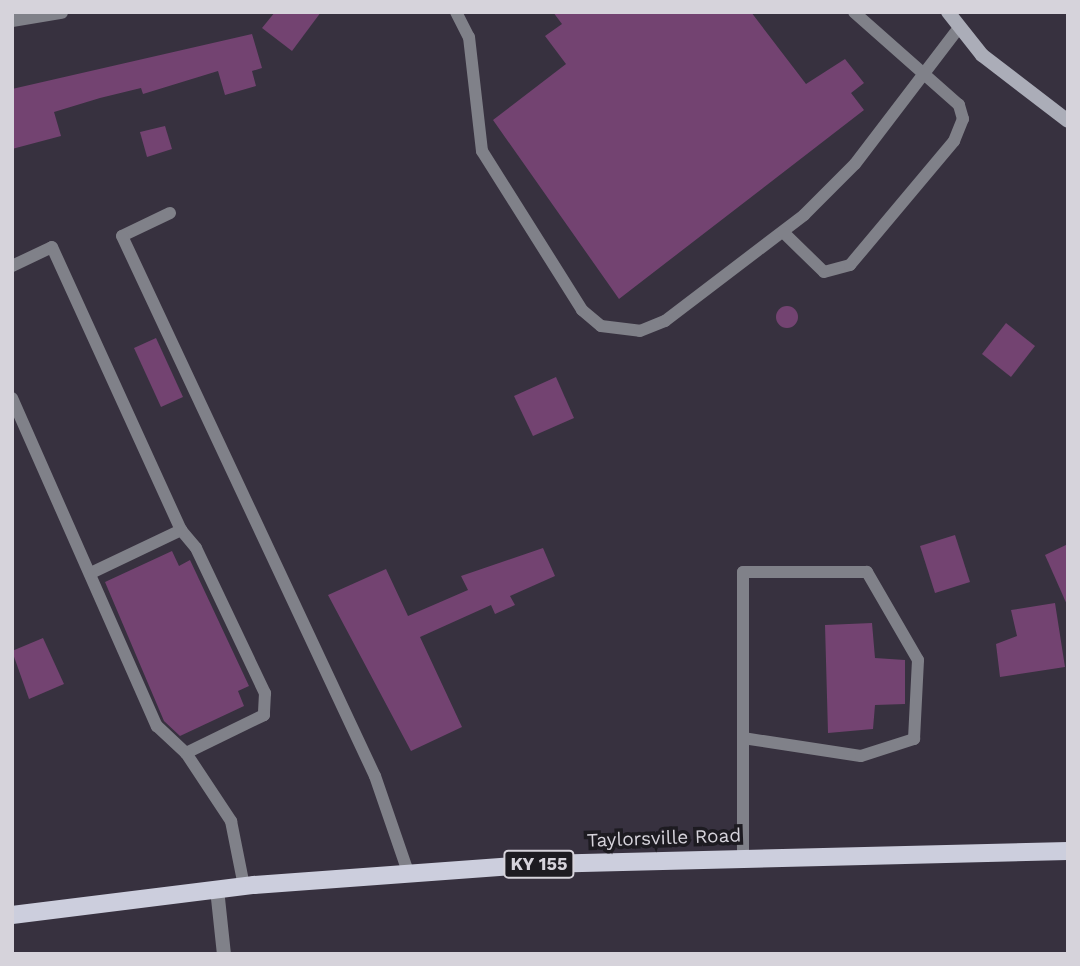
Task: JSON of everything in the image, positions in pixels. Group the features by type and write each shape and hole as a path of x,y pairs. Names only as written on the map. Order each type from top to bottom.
{"main road":[{"name":"Taylorsville Road","path":"12,915 244,886 408,872 743,857 1068,851"}],"street":[{"path":"12,20 61,12"},
{"path":"948,12 958,29 1068,121"},
{"path":"218,889 224,954"}],"lane":[{"path":"456,12 468,37 482,151 582,310 601,326 640,331 664,321 783,232 855,164 922,72 958,29"},
{"path":"783,232 824,272 850,265 954,141 963,120 959,105 854,12"},
{"path":"170,213 122,236 375,776 408,872"},
{"path":"12,266 52,247 181,530 196,548 265,693 264,715 186,753"},
{"path":"12,398 93,572 94,591 157,726 186,753 231,821 244,886"},
{"path":"93,572 181,530"},
{"path":"743,738 861,757 914,739 918,660 867,572 743,572 743,738 743,857"}],"building":[{"path":"275,12 321,12 292,51 262,28"},
{"path":"553,12 751,12 806,84 845,59 864,83 851,93 864,110 619,299 493,120 566,64 545,36 562,24"},
{"path":"252,34 262,68 252,71 256,86 225,95 218,71 143,94 141,88 100,98 54,112 61,136 12,149 12,89"},
{"path":"165,126 172,149 147,157 140,132"},
{"path":"787,306 797,313 798,317 791,327 787,328 777,321 776,317 783,307"},
{"path":"1006,323 1035,346 1011,377 982,354"},
{"path":"156,338 183,397 161,407 134,348"},
{"path":"556,377 574,418 533,436 514,396"},
{"path":"955,535 970,582 935,593 920,546"},
{"path":"1068,544 1068,607 1045,555"},
{"path":"543,548 555,576 510,596 515,605 495,614 491,605 420,637 462,727 411,751 328,595 386,569 408,616 468,590 461,576"},
{"path":"172,551 179,566 190,560 249,686 238,691 244,706 180,736 164,721 105,582"},
{"path":"1055,603 1065,667 1000,677 996,644 1017,636 1011,610"},
{"path":"872,623 875,658 905,660 905,704 875,705 873,729 828,733 825,625"},
{"path":"43,638 64,684 29,699 12,651"}]}
